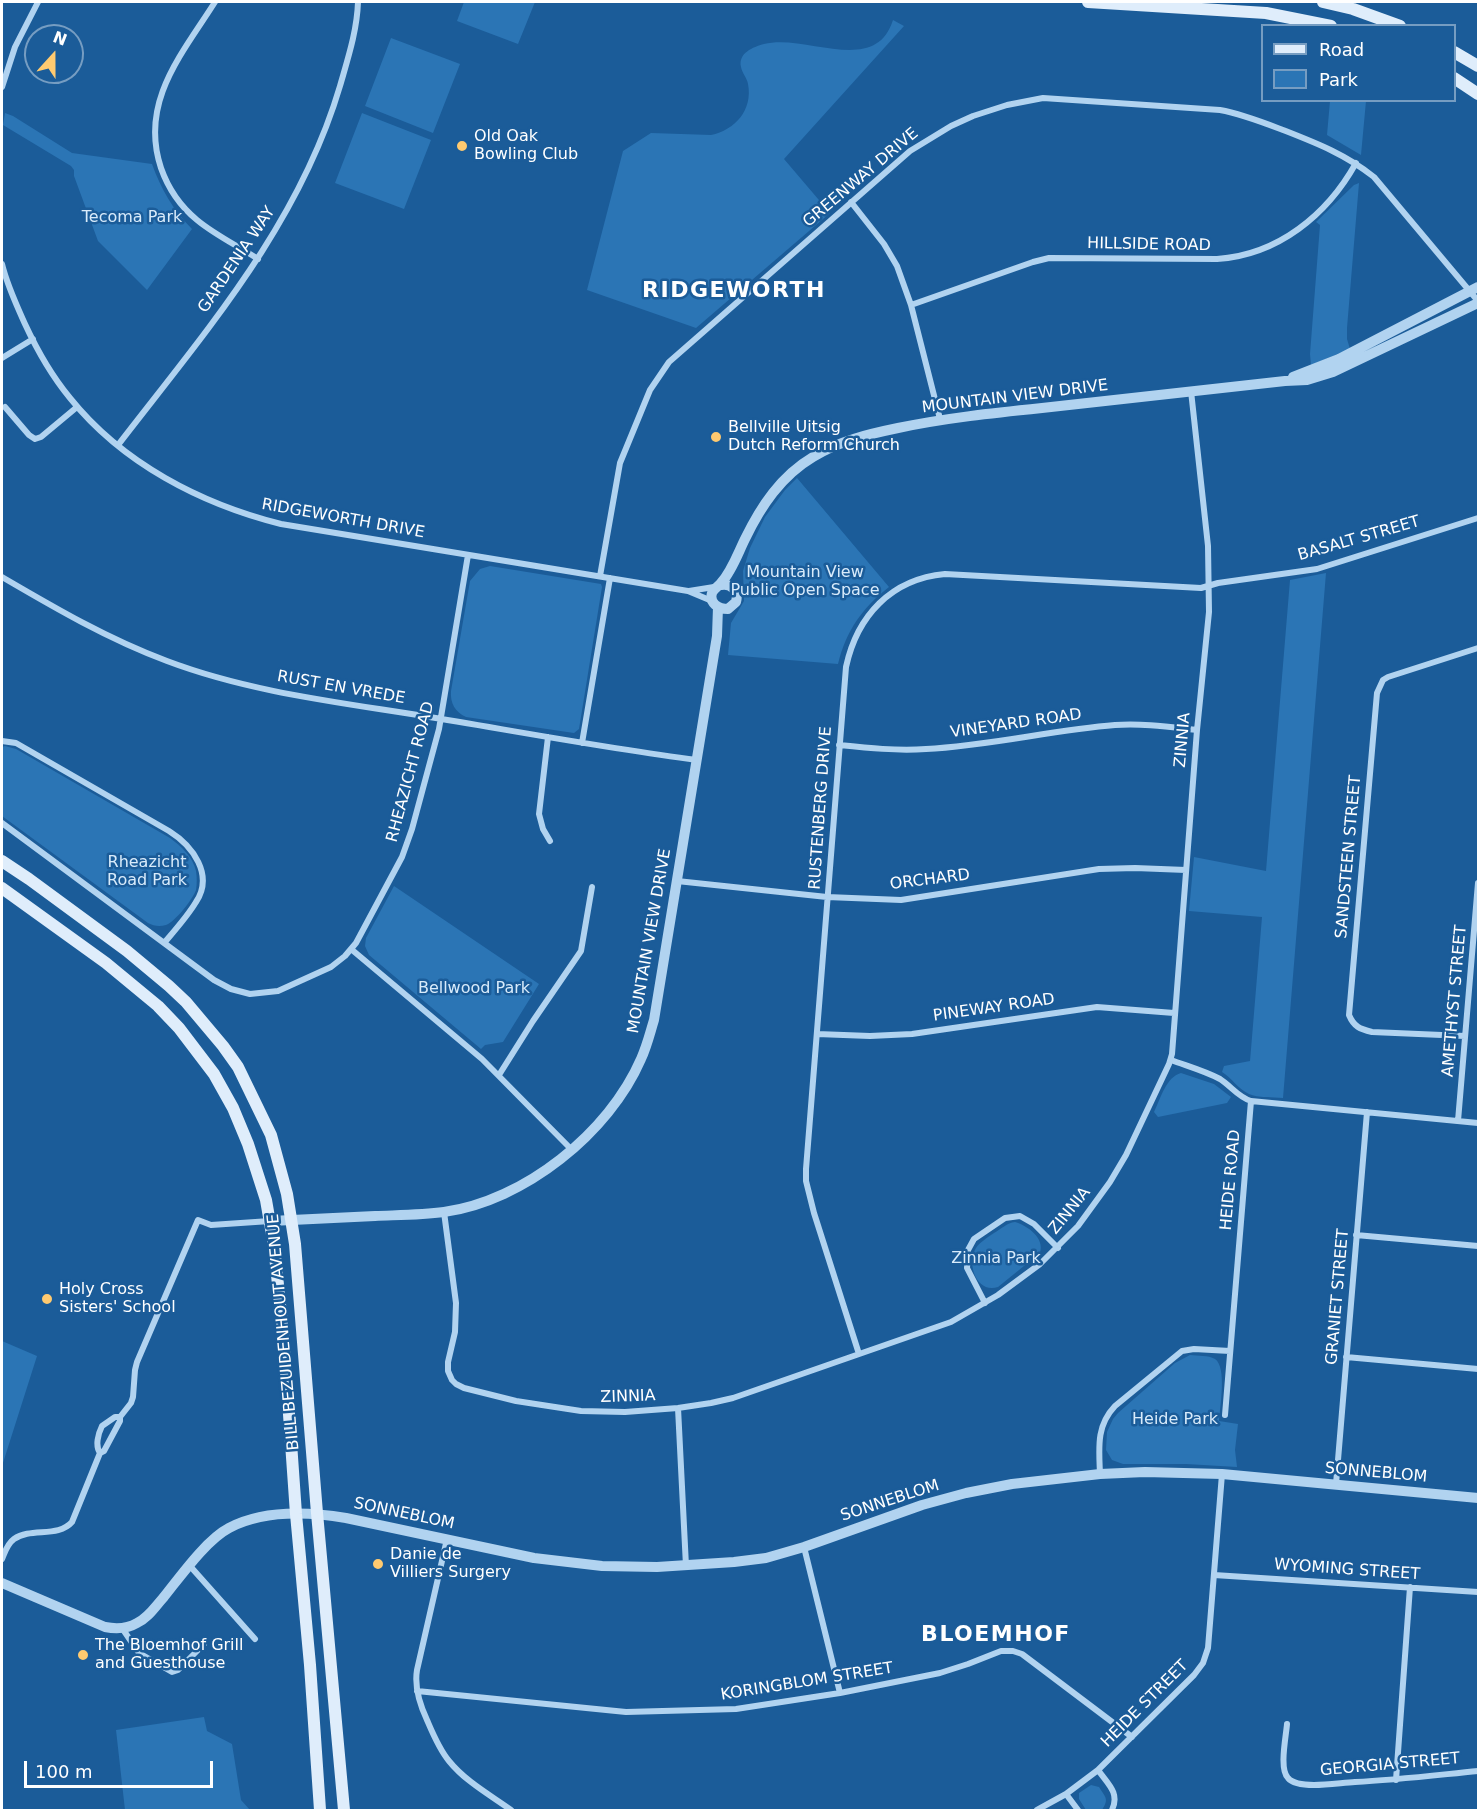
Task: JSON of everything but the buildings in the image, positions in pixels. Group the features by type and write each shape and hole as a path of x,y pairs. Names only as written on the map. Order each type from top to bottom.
{"main road":[{"path":"1088,2 1266,13 1321,24"},
{"path":"1323,2 1353,9 1394,24"},
{"path":"1456,53 1479,66"},
{"path":"1456,79 1479,94"},
{"name":"BILL BEZUIDENHOUT AVENUE","path":"2,861 149,968 186,1002 224,1046 238,1067 271,1135 292,1220 344,1810"},
{"name":"BILL BEZUIDENHOUT AVENUE","path":"2,888 158,1006 191,1042 214,1074 233,1108 248,1144 271,1221 284,1343 320,1810"}],"street":[{"path":"2,87 15,47 38,2"},
{"path":"215,2 172,71 160,95 155,122 156,149 164,175 173,193 186,210 207,227 258,259"},
{"name":"GARDENIA WAY","path":"118,445 258,259 285,216 333,110 355,30 358,2"},
{"name":"GREENWAY DRIVE","path":"600,576 620,463 650,390 669,362 910,151 951,126 999,107 1043,98 1229,111 1248,116 1324,146 1356,163 1380,184 1475,289 1479,302"},
{"name":"HILLSIDE ROAD","path":"911,306 1049,258 1217,260 1256,252 1286,238 1303,226 1342,186 1356,163"},
{"path":"850,202 891,254 897,266 911,306 940,419"},
{"name":"RIDGEWORTH DRIVE","path":"2,264 33,339 51,372 77,407 118,445 180,487 250,516 306,529 688,591 715,604"},
{"name":"MOUNTAIN VIEW DRIVE","path":"1285,381 1339,359 1475,289"},
{"name":"MOUNTAIN VIEW DRIVE","path":"718,586 772,492 799,466 854,438 940,419 1307,380 1334,372 1479,302"},
{"path":"2,358 33,339"},
{"name":"ZINNIA","path":"444,1212 456,1304 455,1332 448,1362 448,1371 452,1380 464,1388 516,1401 581,1411 625,1412 678,1408 733,1398 951,1322 985,1303 1040,1264 1058,1248 1095,1204 1118,1169 1171,1060 1197,730 1207,639 1209,585 1208,546 1191,391"},
{"path":"5,407 35,439 41,437 77,407"},
{"name":"BASALT STREET","path":"1209,585 1317,569 1479,518"},
{"name":"RHEAZICHT ROAD","path":"2,823 164,943 231,989 250,994 269,993 331,967 351,949 408,844 440,719 468,555"},
{"name":"MOUNTAIN VIEW DRIVE","path":"735,560 735,590"},
{"name":"RUSTENBERG DRIVE","path":"859,1354 806,1181 839,745 846,667 853,640 874,608 896,591 928,576 945,574 1201,588 1209,585"},
{"name":"RUST EN VREDE","path":"2,577 81,623 110,637 138,650 197,671 288,694 697,760"},
{"path":"582,743 610,578"},
{"path":"729,585 735,590 737,598 731,608 724,609 715,604 712,596 718,586 729,585"},
{"name":"RIDGEWORTH DRIVE","path":"688,591 718,586"},
{"name":"MOUNTAIN VIEW DRIVE","path":"271,1221 444,1212 478,1203 509,1191 539,1175 572,1150 606,1114 632,1078 641,1060 654,1020 717,636 715,604"},
{"name":"MOUNTAIN VIEW DRIVE","path":"717,636 731,608"},
{"name":"SANDSTEEN STREET","path":"1465,1036 1360,1030 1353,1024 1349,1015 1377,693 1383,680 1388,677 1479,648"},
{"name":"VINEYARD ROAD","path":"839,745 897,750 926,749 1122,725 1197,730"},
{"path":"548,737 539,814 543,829 550,841"},
{"path":"2,741 16,743 170,831 195,854 201,868 201,893 164,943"},
{"name":"ORCHARD","path":"677,881 827,897 901,900 1099,869 1186,870"},
{"name":"AMETHYST STREET","path":"1458,1121 1479,883"},
{"path":"499,1075 581,951 592,887"},
{"path":"351,949 499,1075 572,1150"},
{"name":"PINEWAY ROAD","path":"817,1034 870,1036 912,1034 1097,1007 1174,1013"},
{"path":"1171,1060 1216,1077 1240,1096 1251,1101 1479,1123"},
{"name":"HEIDE ROAD","path":"1225,1415 1251,1101"},
{"name":"GRANIET STREET","path":"1336,1484 1367,1112"},
{"path":"985,1303 967,1268 968,1250 974,1239 1005,1218 1020,1216 1034,1224 1058,1248"},
{"path":"100,1453 105,1451 120,1417 130,1403 137,1362 198,1220 212,1225 271,1221"},
{"path":"1356,1235 1479,1246"},
{"path":"1100,1474 1101,1429 1115,1406 1182,1351 1194,1349 1230,1352"},
{"path":"1346,1357 1479,1369"},
{"path":"678,1408 687,1566"},
{"path":"2,1559 13,1539 69,1527 75,1518 100,1453 98,1442 102,1426 115,1417 120,1417"},
{"name":"SONNEBLOM","path":"122,1628 144,1619 212,1540 230,1527 249,1520 296,1514 317,1513 349,1518 512,1554 592,1565 627,1567 687,1566 766,1557 804,1547 911,1508 966,1493 1012,1484 1100,1474 1183,1472 1222,1474 1479,1498"},
{"name":"HEIDE STREET","path":"1037,1810 1066,1794 1098,1770 1194,1676 1203,1663 1208,1648 1222,1474"},
{"path":"447,1538 417,1670 417,1691 420,1704 441,1749 450,1762 511,1810"},
{"path":"804,1547 840,1693"},
{"path":"190,1566 255,1639"},
{"name":"WYOMING STREET","path":"1214,1575 1479,1592"},
{"path":"2,1583 98,1624 122,1628 139,1653 172,1672 178,1670 204,1644"},
{"path":"1396,1780 1410,1587"},
{"name":"KORINGBLOM STREET","path":"417,1691 626,1712 736,1709 840,1693 940,1673 1001,1650 1011,1650 1022,1654 1132,1737"},
{"name":"GEORGIA STREET","path":"1287,1724 1284,1764 1286,1776 1291,1781 1312,1785 1396,1780 1479,1771"},
{"path":"1098,1770 1115,1796 1112,1810"},
{"path":"1066,1794 1078,1810"}],"green space":[{"path":"464,2 535,2 518,44 457,21"},
{"path":"893,20 904,26 784,159 830,213 696,328 587,290 623,151 651,133 711,135 735,124 748,102 748,84 741,62 744,54 751,49 764,44 781,42 855,50 871,46 884,37"},
{"path":"391,38 460,64 433,133 365,106"},
{"path":"1330,102 1366,102 1361,155 1327,135"},
{"name":"Tecoma Park","path":"5,113 72,153 152,164 168,199 192,229 147,290 98,241 71,166 3,125"},
{"path":"362,113 431,140 404,209 335,183"},
{"path":"1359,183 1347,328 1350,349 1311,365 1320,225 1316,222 1354,185"},
{"name":"Mountain View Public Open Space","path":"797,478 889,587 856,621 841,652 838,664 728,655 731,623 744,601 743,571 750,548 765,517"},
{"path":"490,566 601,584 579,729 574,733 466,717 454,707 451,691 470,581 480,569"},
{"path":"1326,573 1283,1098 1261,1097 1245,1092 1222,1072 1224,1066 1250,1061 1262,917 1189,911 1194,857 1266,871 1290,580"},
{"name":"Rheazicht Road Park","path":"2,747 16,749 170,838 182,848 194,866 197,883 194,894 179,915 166,925 157,926 148,923 2,816"},
{"name":"Bellwood Park","path":"394,886 539,984 503,1042 485,1045 481,1049 369,955 365,946 366,938"},
{"path":"1181,1073 1214,1084 1231,1097 1227,1103 1158,1117 1154,1112 1164,1089 1171,1079"},
{"name":"Zinnia Park","path":"1015,1222 1034,1233 1040,1242 1040,1253 998,1287 984,1286 975,1276 973,1269 973,1255 976,1248 994,1233"},
{"path":"2,1341 37,1356 2,1466"},
{"name":"Heide Park","path":"1190,1355 1209,1357 1219,1363 1222,1388 1219,1421 1238,1424 1235,1450 1237,1467 1123,1464 1112,1460 1106,1450 1107,1432 1113,1419 1175,1363"},
{"path":"204,1717 207,1731 232,1744 241,1800 250,1810 125,1810 116,1730"},
{"path":"1091,1785 1099,1787 1105,1796 1106,1801 1102,1810 1086,1810 1079,1799 1079,1793"}],"place":[{"name":"Old Oak Bowling Club","path":"462,146"},
{"name":"Bellville Uitsig Dutch Reform Church","path":"716,437"},
{"name":"Holy Cross Sisters' School","path":"47,1299"},
{"name":"Danie de Villiers Surgery","path":"378,1564"},
{"name":"The Bloemhof Grill and Guesthouse","path":"83,1655"}],"district":[{"name":"RIDGEWORTH","path":"734,291"},
{"name":"BLOEMHOF","path":"996,1635"}]}
